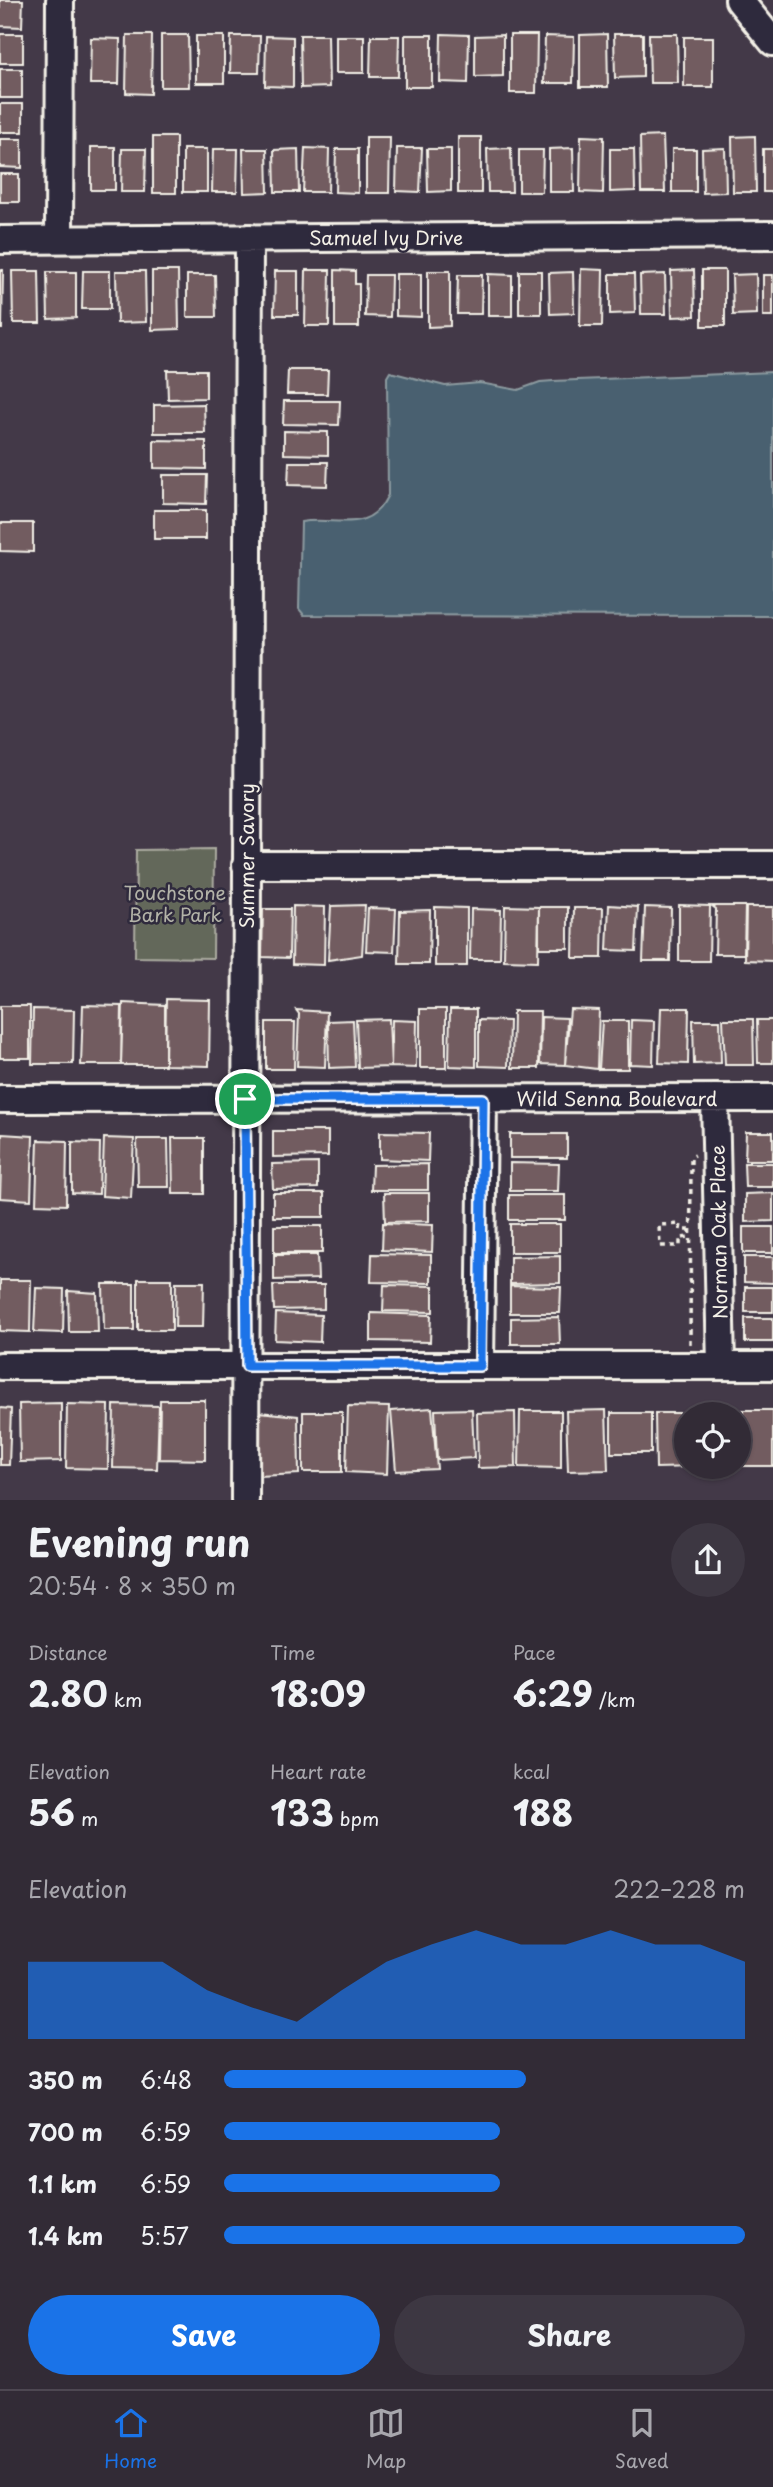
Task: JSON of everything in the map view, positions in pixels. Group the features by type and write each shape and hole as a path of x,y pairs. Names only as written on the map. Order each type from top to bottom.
{"street":[{"path":"59,239 60,0"},
{"path":"739,0 773,42"},
{"name":"Samuel Ivy Drive","path":"0,240 773,235"},
{"name":"Summer Savory","path":"245,1487 249,237"},
{"path":"246,865 773,865"},
{"name":"Norman Oak Place","path":"715,1098 721,1366"},
{"name":"Wild Senna Boulevard","path":"0,1099 773,1098"},
{"path":"480,1366 483,1099"},
{"path":"0,1366 773,1366"}],"path":[{"path":"690,1349 691,1157 700,1152"},
{"path":"690,1230 680,1230 681,1224 659,1225 660,1246 680,1247 680,1238 690,1237"}],"green space":[{"name":"Touchstone Bark Park","path":"214,849 213,958 135,957 136,850"}],"water":[{"path":"390,372 445,386 480,383 518,390 540,382 553,381 773,372 773,616 304,615 299,609 301,522 361,520 380,508 388,495 387,377"}],"building":[{"path":"0,0 23,0 22,27 0,26"},
{"path":"0,34 23,34 23,63 0,63"},
{"path":"441,34 469,35 468,83 440,82"},
{"path":"607,34 608,87 580,87 580,35"},
{"path":"614,34 643,34 643,77 615,78"},
{"path":"649,34 677,34 678,83 650,83"},
{"path":"127,35 152,35 151,94 126,93"},
{"path":"161,35 188,35 189,87 161,87"},
{"path":"300,35 328,35 329,87 301,88"},
{"path":"405,35 432,35 432,87 405,87"},
{"path":"503,35 503,76 475,77 475,36"},
{"path":"510,35 537,35 536,93 510,93"},
{"path":"196,36 224,36 224,83 196,83"},
{"path":"231,36 260,36 259,73 230,73"},
{"path":"266,36 293,37 293,87 265,86"},
{"path":"336,36 364,36 364,73 336,73"},
{"path":"371,36 399,36 398,77 370,77"},
{"path":"545,36 574,37 573,83 544,83"},
{"path":"684,37 713,37 713,87 684,87"},
{"path":"91,38 120,39 119,84 90,84"},
{"path":"0,69 22,69 22,98 0,98"},
{"path":"0,104 23,104 23,132 0,132"},
{"path":"581,136 604,137 603,193 580,192"},
{"path":"663,136 665,192 641,192 640,137"},
{"path":"755,136 756,192 733,192 732,137"},
{"path":"153,137 176,137 176,193 153,193"},
{"path":"366,137 390,137 389,193 366,193"},
{"path":"458,137 481,137 481,193 458,193"},
{"path":"0,139 22,139 22,168 0,167"},
{"path":"91,147 115,147 115,190 91,190"},
{"path":"305,148 329,149 328,192 303,192"},
{"path":"397,148 422,148 420,192 396,191"},
{"path":"511,148 512,192 488,192 487,149"},
{"path":"573,148 574,192 549,192 549,149"},
{"path":"725,148 726,192 703,193 702,149"},
{"path":"122,149 146,149 145,192 121,192"},
{"path":"183,149 207,149 207,192 183,192"},
{"path":"213,149 238,149 237,192 212,192"},
{"path":"243,149 267,149 268,192 244,193"},
{"path":"298,149 299,192 275,192 274,150"},
{"path":"336,149 358,149 358,193 335,192"},
{"path":"427,149 451,149 451,191 428,192"},
{"path":"610,149 634,149 635,191 610,192"},
{"path":"672,149 696,149 696,192 672,192"},
{"path":"763,149 773,149 773,192 763,192"},
{"path":"519,150 543,150 542,192 519,192"},
{"path":"0,174 19,174 19,202 0,202"},
{"path":"581,269 603,270 602,326 580,326"},
{"path":"0,270 3,270 2,329 0,329"},
{"path":"306,270 330,270 329,326 305,326"},
{"path":"335,270 355,271 355,284 359,284 359,327 335,327"},
{"path":"694,270 695,316 672,317 671,271"},
{"path":"702,270 725,270 725,326 702,326"},
{"path":"12,271 39,271 40,323 13,323"},
{"path":"83,271 110,271 110,309 82,309"},
{"path":"116,271 145,271 146,322 117,323"},
{"path":"152,271 178,271 179,329 152,330"},
{"path":"275,271 298,271 298,315 274,315"},
{"path":"428,271 450,271 450,326 428,327"},
{"path":"519,271 541,271 541,314 519,314"},
{"path":"47,272 76,272 76,318 48,319"},
{"path":"573,272 574,313 550,314 549,273"},
{"path":"396,274 421,274 421,317 396,316"},
{"path":"488,274 512,275 512,316 488,316"},
{"path":"610,274 634,274 635,313 610,314"},
{"path":"665,274 666,314 641,314 640,275"},
{"path":"756,274 757,314 733,315 732,275"},
{"path":"187,275 215,275 216,317 187,317"},
{"path":"366,275 391,275 390,317 365,316"},
{"path":"458,275 482,275 481,314 457,314"},
{"path":"763,275 773,275 773,316 763,316"},
{"path":"167,370 206,370 206,398 168,399"},
{"path":"288,370 328,370 327,394 287,394"},
{"path":"284,401 340,401 339,425 283,424"},
{"path":"204,404 205,433 154,433 154,405"},
{"path":"284,431 328,432 328,455 284,454"},
{"path":"154,440 206,441 206,469 154,468"},
{"path":"289,462 328,462 327,486 288,485"},
{"path":"163,475 207,475 206,504 163,503"},
{"path":"154,510 206,510 206,539 154,539"},
{"path":"0,523 33,523 33,552 0,551"},
{"path":"365,905 362,955 328,960 331,906"},
{"path":"609,905 638,907 636,951 607,950"},
{"path":"679,905 710,906 709,961 679,961"},
{"path":"293,906 325,907 324,965 292,964"},
{"path":"505,906 539,907 538,961 504,960"},
{"path":"712,906 745,906 744,954 715,954 716,909"},
{"path":"435,907 467,908 467,966 435,966"},
{"path":"539,907 568,907 568,948 539,948"},
{"path":"645,907 671,908 670,961 643,961"},
{"path":"746,907 773,907 773,961 745,960"},
{"path":"368,908 396,909 394,952 366,951"},
{"path":"574,908 603,908 602,958 573,958"},
{"path":"263,909 290,909 289,958 262,957"},
{"path":"471,909 501,910 500,959 470,959"},
{"path":"430,910 429,964 399,964 400,911"},
{"path":"166,999 210,1000 209,1066 165,1065"},
{"path":"123,1003 165,1005 165,1065 121,1065"},
{"path":"83,1005 122,1006 121,1065 81,1065"},
{"path":"0,1006 30,1006 30,1058 0,1058"},
{"path":"661,1008 689,1008 688,1064 659,1063"},
{"path":"33,1009 74,1010 73,1064 32,1064"},
{"path":"420,1009 446,1009 446,1068 420,1068"},
{"path":"450,1009 476,1009 476,1067 449,1066"},
{"path":"570,1009 599,1010 597,1069 565,1065"},
{"path":"296,1010 327,1012 325,1067 297,1066 299,1014"},
{"path":"513,1011 540,1011 539,1068 512,1068"},
{"path":"541,1017 567,1018 565,1065 540,1064"},
{"path":"389,1019 391,1067 358,1068 356,1020"},
{"path":"723,1019 753,1019 754,1065 725,1065"},
{"path":"353,1020 355,1067 329,1068 328,1021"},
{"path":"392,1020 417,1021 416,1068 391,1067"},
{"path":"479,1020 509,1021 508,1067 479,1066"},
{"path":"631,1020 654,1021 653,1065 630,1064"},
{"path":"693,1020 720,1020 721,1063 694,1064"},
{"path":"757,1020 773,1020 773,1063 758,1063"},
{"path":"602,1021 628,1021 628,1069 599,1069"},
{"path":"266,1022 295,1022 294,1069 266,1069"},
{"path":"273,1131 328,1131 328,1156 273,1157"},
{"path":"380,1132 429,1133 428,1161 380,1159"},
{"path":"746,1132 773,1132 773,1160 745,1160"},
{"path":"2,1134 33,1136 31,1200 0,1198"},
{"path":"510,1134 567,1134 567,1158 510,1158"},
{"path":"104,1138 134,1139 131,1198 102,1196"},
{"path":"172,1138 204,1138 204,1194 173,1194"},
{"path":"137,1139 168,1139 169,1187 138,1187"},
{"path":"38,1140 67,1141 66,1205 36,1204"},
{"path":"72,1142 100,1143 99,1194 72,1193"},
{"path":"318,1163 318,1188 273,1189 272,1164"},
{"path":"510,1163 559,1164 558,1191 510,1191"},
{"path":"744,1163 773,1163 773,1187 745,1187"},
{"path":"428,1164 428,1190 371,1190 372,1165"},
{"path":"273,1193 324,1193 324,1217 273,1217"},
{"path":"384,1193 429,1193 429,1221 385,1222"},
{"path":"773,1193 773,1221 745,1222 745,1194"},
{"path":"509,1195 565,1195 565,1220 509,1220"},
{"path":"383,1223 433,1225 432,1252 382,1250"},
{"path":"510,1224 560,1224 560,1252 510,1252"},
{"path":"274,1226 322,1226 322,1253 274,1253"},
{"path":"743,1227 773,1227 773,1253 743,1253"},
{"path":"372,1254 431,1255 431,1283 371,1282"},
{"path":"274,1255 317,1255 318,1279 274,1280"},
{"path":"560,1256 560,1283 510,1284 510,1257"},
{"path":"744,1257 773,1257 773,1283 744,1282"},
{"path":"138,1279 172,1279 172,1330 138,1330"},
{"path":"0,1280 31,1280 30,1332 0,1331"},
{"path":"176,1282 204,1282 203,1327 175,1327"},
{"path":"103,1284 134,1284 134,1330 104,1330"},
{"path":"273,1285 324,1285 324,1309 274,1310"},
{"path":"384,1285 433,1286 433,1312 383,1311"},
{"path":"510,1286 561,1287 560,1313 510,1313"},
{"path":"745,1287 773,1287 773,1312 745,1312"},
{"path":"36,1288 64,1289 63,1333 34,1332"},
{"path":"68,1291 97,1293 98,1332 69,1332"},
{"path":"276,1313 321,1315 320,1342 275,1340"},
{"path":"371,1313 431,1315 430,1342 371,1341"},
{"path":"559,1317 560,1344 511,1344 511,1318"},
{"path":"745,1318 773,1318 773,1342 745,1342"},
{"path":"160,1400 205,1400 205,1460 159,1459"},
{"path":"61,1403 61,1461 20,1462 19,1404"},
{"path":"67,1404 109,1405 108,1469 66,1468"},
{"path":"114,1405 159,1406 157,1469 113,1468"},
{"path":"348,1406 389,1407 387,1474 346,1472"},
{"path":"0,1408 11,1409 9,1465 0,1465"},
{"path":"432,1408 437,1469 396,1471 391,1411"},
{"path":"472,1409 474,1458 437,1460 435,1410"},
{"path":"606,1410 608,1470 568,1471 566,1411"},
{"path":"751,1410 773,1410 773,1466 751,1466"},
{"path":"520,1411 561,1411 561,1468 519,1467"},
{"path":"259,1412 298,1416 299,1474 259,1476"},
{"path":"303,1412 342,1412 342,1472 303,1472"},
{"path":"515,1412 516,1467 478,1468 477,1413"},
{"path":"611,1413 651,1413 651,1453 611,1453"},
{"path":"655,1413 674,1413 674,1468 656,1468"}],"route":[{"path":"245,1099 483,1099 480,1366 247,1366 245,1099"}]}
